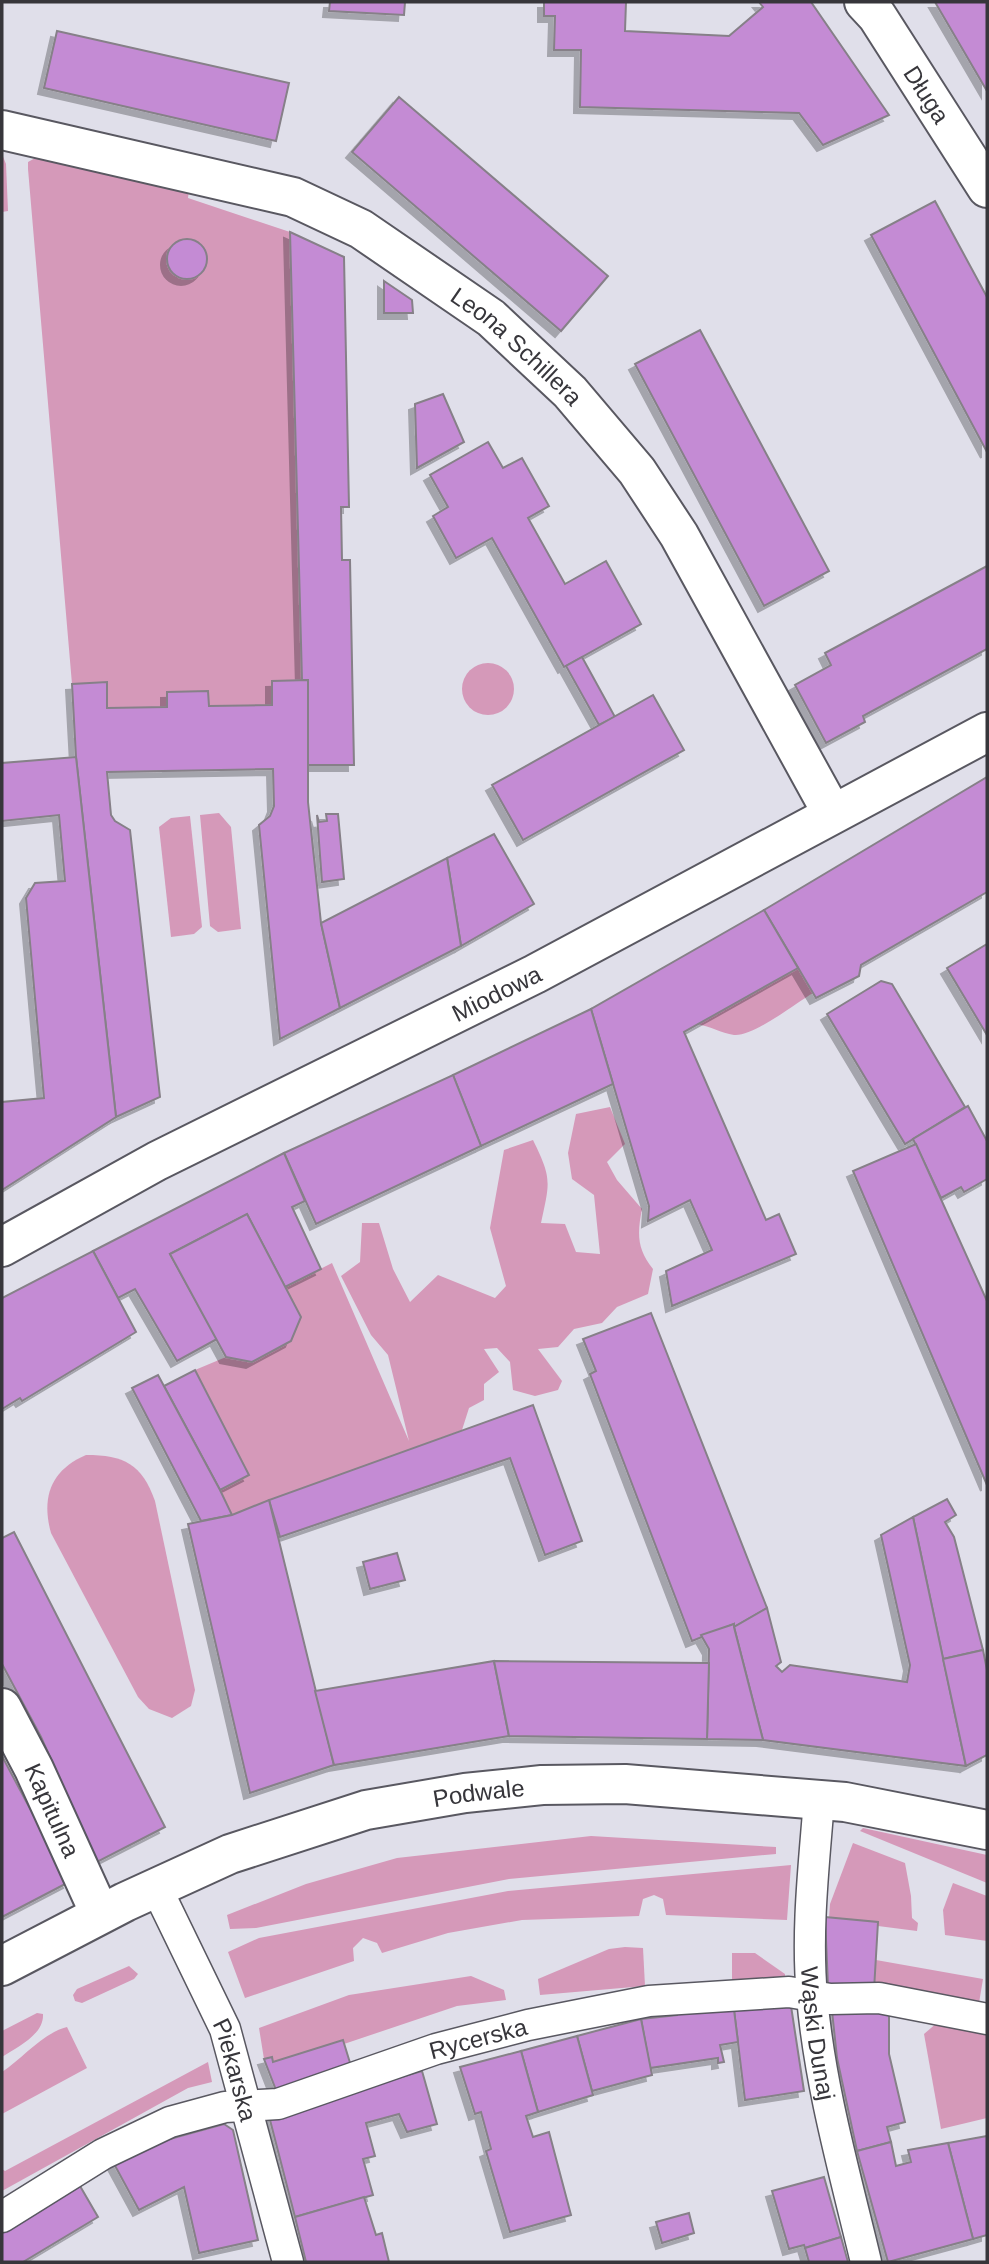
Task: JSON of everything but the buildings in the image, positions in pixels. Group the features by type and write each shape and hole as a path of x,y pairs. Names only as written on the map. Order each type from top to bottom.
{"street":[{"name":"Długa","path":"864,2 877,16 987,188"},
{"name":"Leona Schillera","path":"2,130 293,197 361,229 491,318 570,392 637,471 679,536 832,813"},
{"name":"Miodowa","path":"2,1247 157,1161 535,974 987,732"},
{"name":"Kapitulna","path":"2,1708 34,1769 100,1914"},
{"name":"Podwale","path":"2,1966 100,1914 230,1854 366,1810 465,1793 542,1785 625,1784 845,1802 976,1824"},
{"name":"Wąski Dunaj","path":"819,1800 809,1939 811,1996 824,2089 866,2262"},
{"name":"Piekarska","path":"156,1887 225,2029 288,2262"},
{"name":"Rycerska","path":"2,2217 103,2154 170,2122 197,2113 247,2105 278,2104 436,2049 528,2025 649,2001 789,1993 880,1998 987,2019"}],"shaded area":[{"path":"2,154 6,164 8,211 2,212"},
{"path":"37,157 189,190 188,198 290,232 302,680 272,681 272,705 209,706 208,691 167,692 167,707 107,708 107,682 72,684 28,169 28,162"},
{"path":"488,663 498,665 506,671 512,679 512,699 506,707 498,713 488,715 478,713 470,707 464,699 462,689 464,679 470,671 478,665"},
{"path":"219,813 231,827 241,929 218,932 210,926 200,815"},
{"path":"190,816 202,927 194,934 171,937 159,827 171,818"},
{"path":"798,968 813,993 763,1025 734,1035 696,1024"},
{"path":"610,1107 625,1144 607,1162 617,1180 642,1209 639,1226 641,1248 653,1269 648,1294 617,1307 602,1323 574,1329 558,1347 538,1349 562,1381 558,1390 535,1396 513,1390 510,1362 497,1348 484,1349 499,1372 484,1384 484,1400 469,1408 462,1430 232,1515 220,1490 249,1475 195,1370 226,1357 252,1362 291,1341 301,1317 285,1287 332,1263 409,1441 388,1355 371,1335 341,1276 360,1262 362,1223 379,1223 393,1269 410,1302 438,1275 495,1298 506,1286 490,1228 504,1150 533,1140 548,1180 541,1223 565,1224 576,1252 600,1254 594,1195 572,1179 568,1153 576,1114"},
{"path":"86,1455 111,1457 130,1464 144,1478 155,1501 195,1690 191,1706 172,1718 149,1709 138,1697 51,1533 47,1508 52,1486 64,1468"},
{"path":"863,1828 987,1855 987,1883 860,1831"},
{"path":"591,1836 776,1847 776,1854 509,1879 256,1928 230,1929 227,1915 306,1884 397,1858"},
{"path":"853,1843 905,1863 912,1918 918,1923 917,1931 878,1926 878,1922 829,1918 830,1904"},
{"path":"791,1865 787,1920 666,1915 663,1899 654,1895 643,1899 639,1916 522,1920 448,1933 382,1953 377,1943 363,1938 353,1948 354,1961 245,1998 228,1952 259,1938 508,1891"},
{"path":"953,1883 987,1896 987,1941 945,1935 943,1910"},
{"path":"643,1948 645,1986 540,1995 538,1979 609,1949"},
{"path":"732,1953 755,1953 785,1974 785,1978 732,1981"},
{"path":"876,1960 983,1979 979,2003 874,1990"},
{"path":"129,1966 138,1974 134,1979 82,2003 75,2001 73,1995 77,1989"},
{"path":"471,1976 504,1990 506,2000 457,2006 344,2044 342,2040 273,2062 271,2057 264,2059 259,2028 349,1995"},
{"path":"37,2013 43,2014 39,2028 22,2045 2,2057 2,2031"},
{"path":"938,2022 987,2032 987,2118 941,2129 924,2034"},
{"path":"67,2027 87,2068 2,2114 2,2072 41,2040"},
{"path":"208,2062 212,2082 188,2088 2,2191 2,2169 5,2171"}]}
